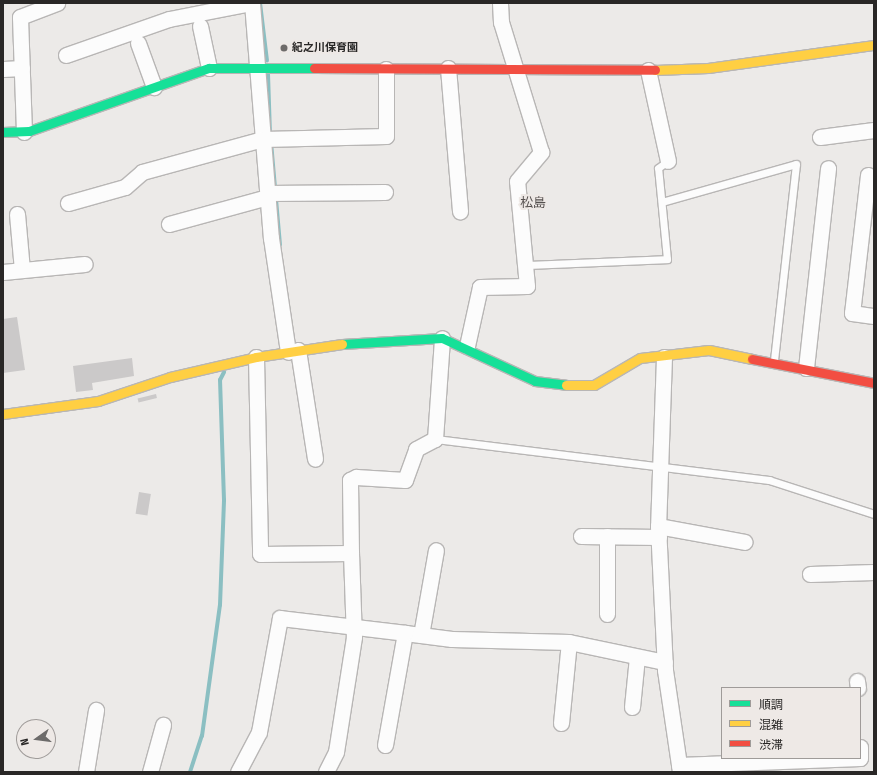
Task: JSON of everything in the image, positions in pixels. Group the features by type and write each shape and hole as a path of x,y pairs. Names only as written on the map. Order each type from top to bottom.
{"street":[{"path":"24,132 20,17 57,3"},
{"path":"66,55 169,19 252,3 269,139 272,194 293,351 315,459"},
{"path":"467,346 480,287 527,286 517,181 541,152 517,69 501,22 500,3"},
{"path":"200,26 209,68"},
{"path":"138,42 154,87"},
{"path":"3,132 24,132 209,68 648,70 708,68 874,45"},
{"path":"3,69 22,68"},
{"path":"448,68 460,212"},
{"path":"68,203 125,187 142,172 269,139 386,136 386,69"},
{"path":"648,70 668,161"},
{"path":"820,137 874,130"},
{"path":"806,368 828,168"},
{"path":"868,174 852,313 874,316"},
{"path":"170,224 272,194 385,192"},
{"path":"17,214 22,270"},
{"path":"3,272 85,264"},
{"path":"3,414 98,401 170,377 257,363 293,351 353,342 442,338 467,346 536,381 577,387 594,385 640,358 664,357 709,350 806,368 874,383"},
{"path":"326,772 336,752 354,627 350,480 356,477 405,480 416,449 435,440 442,338"},
{"path":"664,357 659,465 658,532 665,662 679,768 842,759"},
{"path":"257,363 260,554 351,552"},
{"path":"581,536 606,536 658,532 745,542"},
{"path":"606,536 607,614"},
{"path":"421,635 436,550"},
{"path":"810,574 874,572"},
{"path":"238,772 259,732 280,618 421,635 569,642 665,662"},
{"path":"385,744 405,633"},
{"path":"561,723 569,642"},
{"path":"632,707 637,657"},
{"path":"86,772 96,710"},
{"path":"150,772 163,725"}],"lane":[{"path":"525,266 667,259 658,168 668,161"},
{"path":"662,202 796,164 774,363"},
{"path":"435,440 659,465 769,480 874,514"}],"building":[{"path":"17,317 25,370 3,373 3,319"},
{"path":"132,358 134,376 92,383 93,390 76,392 73,366"},
{"path":"156,394 157,398 139,402 138,399"},
{"path":"139,492 151,494 147,516 136,514"}],"waterway":[{"path":"260,3 267,61"},
{"path":"268,74 270,133"},
{"path":"271,142 280,245"},
{"path":"190,772 202,736 220,605 224,500 220,380 224,372"}],"traffic: fast":[{"path":"3,132 29,131 209,68 314,68"},
{"path":"342,344 442,338 535,381 566,385"}],"traffic: slow":[{"path":"655,70 708,68 874,45"},
{"path":"3,414 98,401 170,377 256,357 342,344"},
{"path":"566,385 594,385 640,358 709,350 752,359"}],"traffic: jam":[{"path":"314,68 655,70"},
{"path":"752,359 874,383"}],"place":[{"name":"紀之川保育園","path":"284,48"}],"district":[{"name":"松島","path":"533,203"}]}
